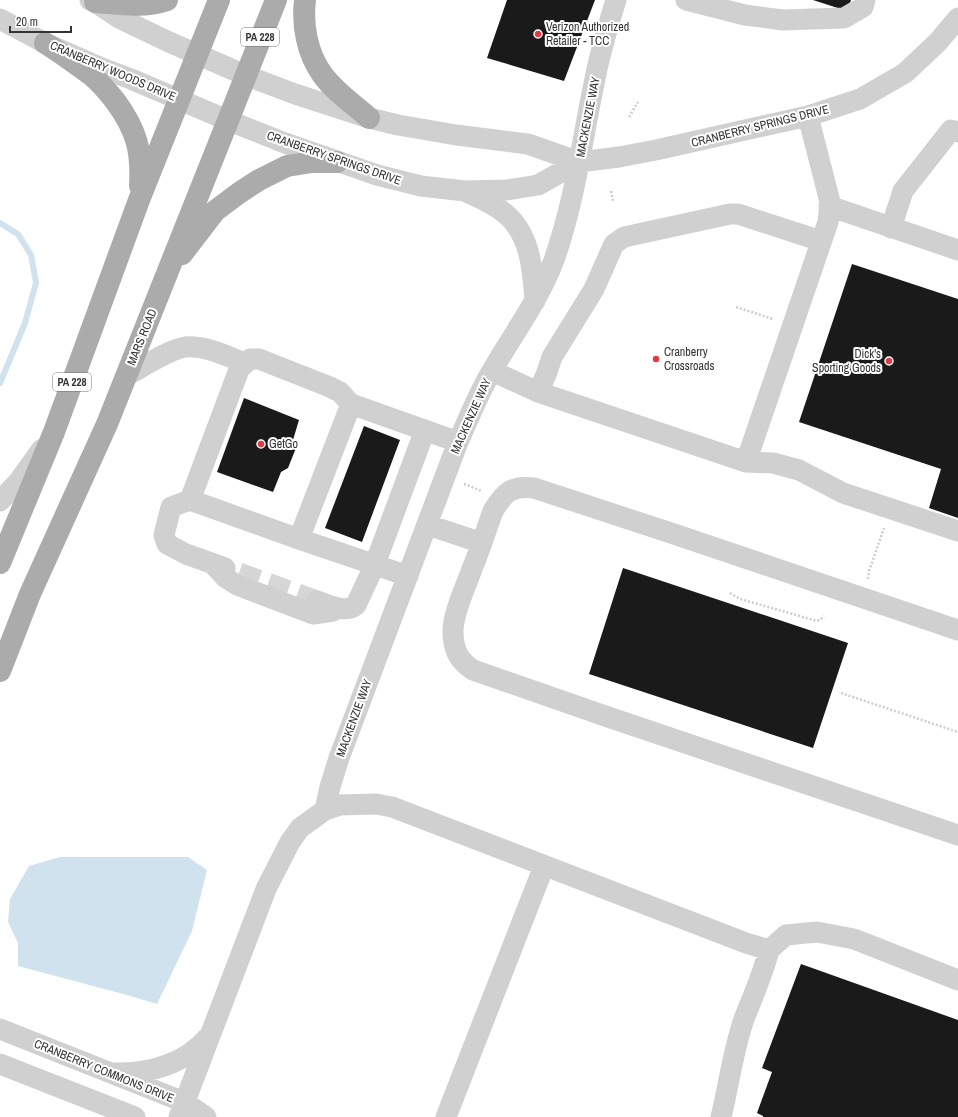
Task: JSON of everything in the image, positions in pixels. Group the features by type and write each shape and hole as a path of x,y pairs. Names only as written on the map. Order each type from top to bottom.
{"main road":[{"path":"92,1 140,5 167,0"},
{"name":"PA 228","path":"0,563 54,432 139,200 218,0"},
{"name":"MARS ROAD","path":"0,671 30,594 107,424 276,0"},
{"path":"304,0 304,29 310,51 322,73 336,89 369,118"},
{"path":"45,43 92,76 108,92 124,113 134,131 138,146 141,167 139,200"},
{"path":"168,272 216,211 239,193 259,180 287,166 312,162 337,162"}],"street":[{"name":"MACKENZIE WAY","path":"324,810 339,758 458,442 474,405 492,370 535,302 554,260 570,206 605,34 616,0"},
{"path":"686,0 728,5 745,15 783,20 844,18 863,7 865,0"},
{"path":"92,1 119,18 245,75"},
{"name":"CRANBERRY SPRINGS DRIVE","path":"227,120 337,162 377,175 421,186 465,191 507,190 538,185 580,162 656,150 808,116 860,99 905,72 938,42 958,18"},
{"name":"CRANBERRY WOODS DRIVE","path":"0,19 45,43 102,68 179,98 227,120"},
{"path":"938,42 958,32"},
{"name":"CRANBERRY SPRINGS DRIVE","path":"245,75 295,94 369,118 398,125 456,135 528,144 580,162"},
{"path":"746,462 828,222 830,202 808,116"},
{"path":"890,228 903,191 951,130 958,132"},
{"path":"465,191 493,206 509,217 518,227 528,252 535,302"},
{"path":"829,206 958,250"},
{"path":"538,392 552,357 594,289 614,244 624,237 730,214 738,214 821,241"},
{"path":"126,376 171,352 185,348 202,348 246,363"},
{"path":"190,500 239,369 250,359 259,359 323,384 340,392 351,404 458,442"},
{"path":"492,370 538,392 746,462 773,463 799,470 843,493 958,531"},
{"path":"299,539 351,404"},
{"path":"213,564 226,578 237,585 313,614 353,608 356,605 375,564 425,430"},
{"path":"0,501 19,481 54,432"},
{"path":"958,630 671,533 534,488 525,487 516,488 501,497 493,511 460,601 453,629 455,648 459,658 465,665 473,670 958,835"},
{"path":"239,573 173,548 167,544 164,535 172,507 190,500 408,576"},
{"path":"428,525 482,543"},
{"path":"317,601 343,609"},
{"path":"181,1110 266,889 290,842 300,828 324,810 340,805 376,804 392,807 746,943 769,950"},
{"path":"446,1117 544,866"},
{"path":"721,1117 730,1070 744,1020 764,968 769,950 786,935 817,932 854,939 958,980"},
{"name":"CRANBERRY COMMONS DRIVE","path":"0,1029 112,1073 181,1110 206,1117"},
{"path":"112,1073 134,1072 169,1065 185,1057 199,1047 210,1034"},
{"path":"0,1064 130,1116"}],"path":[{"path":"629,116 638,102"},
{"path":"611,191 613,201"},
{"path":"736,307 779,321"},
{"path":"463,484 483,491"},
{"path":"870,583 868,576 869,571 883,531"},
{"path":"730,592 740,599 817,621 822,619 824,616"},
{"path":"841,693 958,732"}],"water":[{"path":"60,857 188,857 207,870 192,931 157,1004 18,966 18,943 8,922 10,899 29,866"}],"building":[{"path":"507,0 595,0 564,81 487,58"},
{"path":"813,0 851,0 847,11"},
{"name":"Dick's Sporting Goods","path":"852,264 958,299 958,518 929,508 941,469 799,422"},
{"name":"GetGo","path":"244,398 299,420 293,440 296,448 288,468 281,472 273,492 217,472"},
{"path":"364,426 400,440 362,542 325,528"},
{"path":"623,568 848,643 813,748 589,674"},
{"path":"801,964 958,1020 958,1117 763,1117 757,1113 772,1072 762,1068"}],"waterway":[{"path":"0,223 18,234 31,255 36,283 25,323 0,383"}],"tunnel":[{"path":"239,573 317,601"}],"place":[{"name":"Verizon Authorized Retailer - TCC","path":"538,34"},
{"name":"Cranberry Crossroads","path":"656,359"},
{"name":"Dick's Sporting Goods","path":"889,361"},
{"name":"GetGo","path":"261,444"}]}
